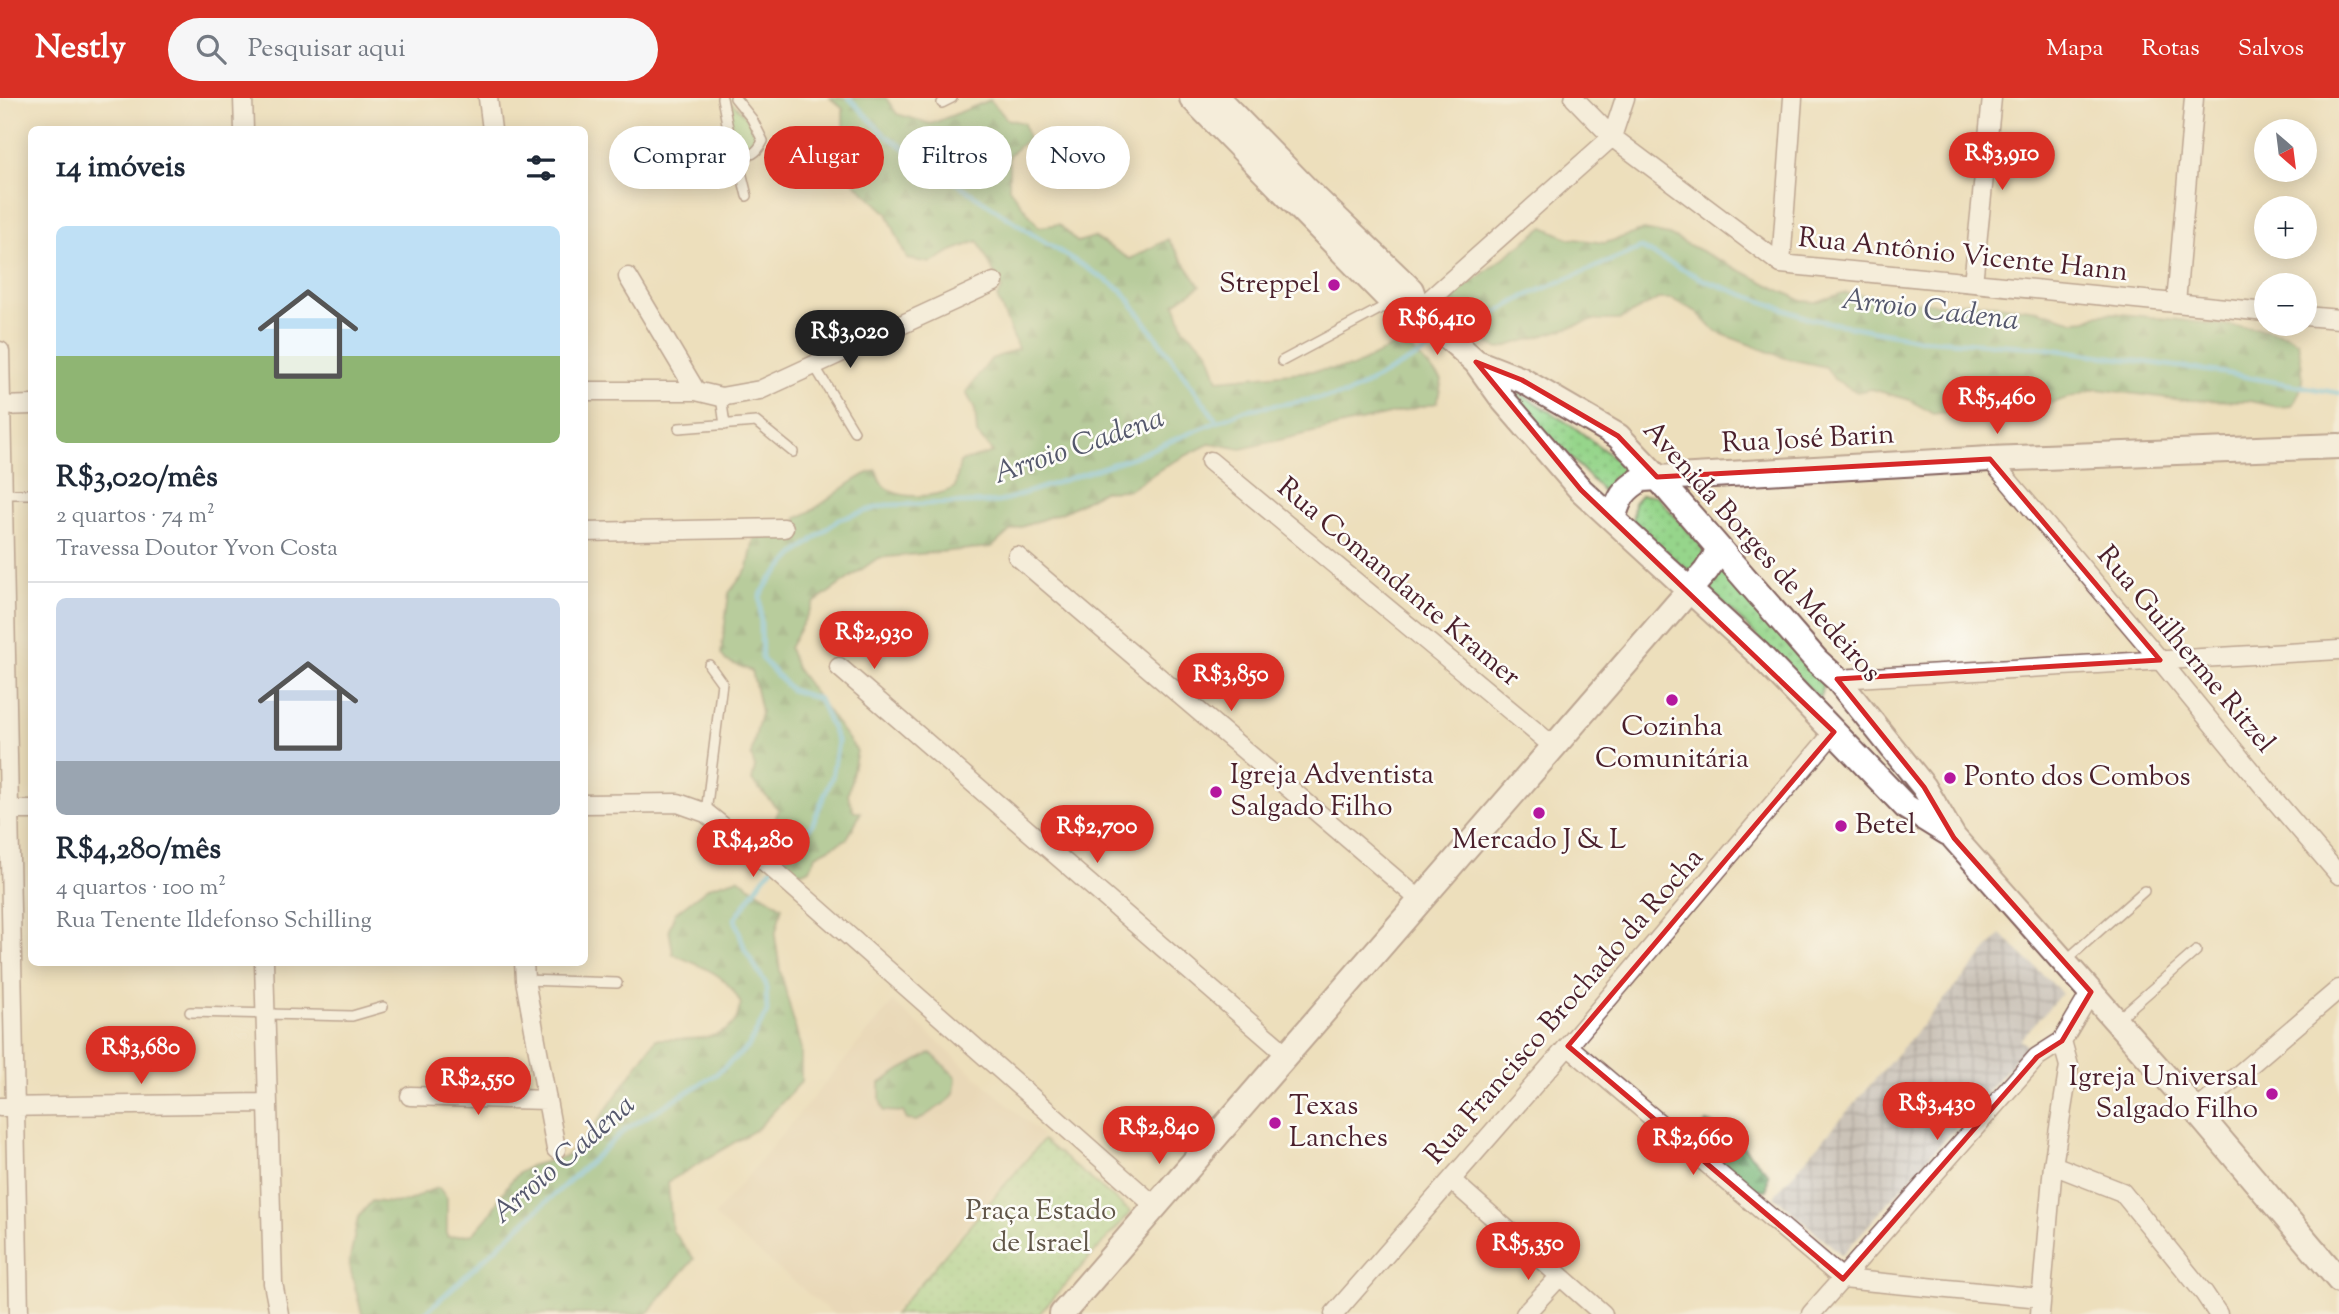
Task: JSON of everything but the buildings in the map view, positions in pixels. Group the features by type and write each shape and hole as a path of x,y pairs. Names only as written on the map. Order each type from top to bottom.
{"street":[{"path":"243,98 244,126"},
{"path":"488,98 492,126"},
{"name":"Avenida Borges de Medeiros","path":"1192,98 1398,308 1423,314"},
{"name":"Avenida Borges de Medeiros","path":"1217,98 1411,290 1423,314 1476,362 1504,401 1581,489 1748,644 1906,807 1954,838"},
{"name":"Rua Antônio Vicente Hann","path":"1574,98 1612,137 1781,264 2254,311"},
{"path":"1423,314 1612,137 1625,98"},
{"path":"1781,264 1793,98"},
{"path":"1973,283 1992,98"},
{"path":"2176,303 2194,98"},
{"path":"628,276 696,391"},
{"path":"588,391 696,391 721,397 760,390 994,282"},
{"path":"2317,317 2339,319"},
{"path":"0,351 7,1107 19,1314"},
{"name":"Avenida Borges de Medeiros","path":"1476,362 1522,380 1618,436 1657,477 1817,661 1836,679 1924,787 1954,838 2196,1111 2339,1280"},
{"path":"1,406 28,405"},
{"name":"Rua José Barin","path":"1613,519 1618,501 1627,487 1642,479 1657,477 1990,458 2339,446"},
{"name":"Rua Guilherme Ritzel","path":"1990,458 2339,875"},
{"name":"Rua Comandante Kramer","path":"1210,461 1553,746"},
{"path":"588,532 785,528"},
{"path":"1067,1312 1155,1206 1710,565 1718,548"},
{"path":"1017,556 1420,900"},
{"path":"1834,732 1836,679 2339,650"},
{"path":"839,667 1286,1054"},
{"name":"Rua Francisco Brochado da Rocha","path":"1334,1314 1568,1046 1834,732"},
{"path":"588,804 678,803 706,813 1155,1206"},
{"path":"5,810 28,810"},
{"path":"264,966 273,1283 279,1314"},
{"path":"524,971 556,1149"},
{"path":"2196,1111 2339,989"},
{"path":"1811,1314 2037,1057 2062,1041 2091,992"},
{"path":"1568,1046 1843,1279 2040,1306 2053,1164 2068,1066 2062,1041"},
{"path":"410,1096 547,1100"},
{"path":"7,1107 268,1103"},
{"path":"2053,1164 2122,1192 2218,1314"},
{"path":"1451,1180 1604,1314"},
{"path":"1525,1314 1560,1276"}],"lane":[{"path":"722,98 728,126"},
{"path":"735,98 752,120 763,141 750,155"},
{"path":"942,103 952,98"},
{"path":"745,189 747,196"},
{"path":"1283,361 1392,302"},
{"path":"814,365 854,431"},
{"path":"721,397 725,425"},
{"path":"679,428 756,422 793,452"},
{"path":"3,494 28,494"},
{"path":"706,813 722,683 709,665"},
{"path":"2064,961 2144,891"},
{"path":"2116,1020 2196,951"},
{"path":"524,971 617,984"},
{"path":"190,1012 352,1016 383,1007"}],"highlighted area":[{"path":"1476,362 1522,380 1618,436 1657,477 1990,459 2160,660 1837,679 1924,787 1954,838 2091,992 2062,1041 2037,1057 1843,1279 1568,1046 1834,732 1581,490"}],"shaded area":[{"path":"2001,934 2062,993 2020,1040 2027,1046 1842,1255 1774,1196"},
{"path":"893,1002 1043,1136 890,1314 833,1314 714,1216"}],"green space":[{"path":"830,98 886,98 897,114 931,124 990,100 1007,119 1024,123 1026,141 1012,152 1012,126 898,126 898,189 1010,189 1039,227 1059,224 1077,242 1094,237 1130,259 1168,239 1200,286 1175,303 1184,329 1208,350 1218,380 1353,367 1403,341 1442,380 1437,403 1241,449 1211,443 1167,465 1129,490 1103,491 1066,511 1010,531 992,547 878,558 814,603 789,648 796,668 857,751 848,795 854,812 861,812 847,839 816,855 810,869 803,872 795,871 766,842 779,810 752,781 755,767 751,755 761,712 752,671 726,661 721,654 729,593 748,568 754,538 795,529 797,518 864,475 876,470 886,488 905,495 938,494 955,487 960,462 993,452 977,434 975,410 966,392 991,359 1018,349 997,297 1002,289 978,241 931,263 907,259 887,213 861,189 884,189 884,126 843,126 843,109"},
{"path":"727,102 743,113 755,133 758,146 750,151 750,126 732,126"},
{"path":"1544,227 1568,238 1605,243 1644,230 1669,235 1802,301 1816,302 1843,293 1947,305 1973,302 2038,310 2074,321 2114,313 2254,328 2254,336 2289,336 2298,342 2302,384 2291,406 2278,407 2250,401 2183,400 2097,389 2042,406 1990,406 1933,414 1910,400 1871,389 1857,392 1834,379 1826,367 1785,358 1716,332 1697,312 1672,299 1658,299 1619,320 1594,320 1498,349 1475,335 1444,303"},
{"path":"1518,392 1574,427 1627,468 1611,479 1605,493 1513,398"},
{"path":"1641,495 1657,496 1703,548 1705,561 1694,570 1683,568 1633,520 1634,503"},
{"path":"1722,570 1823,680 1820,699 1706,586"},
{"path":"738,878 782,907 775,936 780,970 801,1049 801,1082 757,1129 668,1182 672,1230 694,1259 647,1314 362,1314 349,1264 358,1217 372,1201 403,1202 439,1188 447,1198 447,1237 473,1234 519,1173 530,1166 566,1156 589,1134 656,1039 710,1036 721,1033 736,1020 741,1004 735,993 713,972 673,954 669,929 675,913 709,887"},
{"path":"931,1053 956,1077 954,1094 948,1101 917,1121 907,1120 903,1112 884,1111 880,1100 880,1083"},
{"path":"1707,1122 1730,1133 1768,1173 1767,1190 1748,1189 1694,1134"},
{"name":"Praça Estado de Israel","path":"1043,1140 1131,1212 1039,1314 894,1314"}],"waterway":[{"path":"849,98 885,135 1032,234 1122,290 1217,421"},
{"name":"Arroio Cadena","path":"1458,334 1526,296 1641,248 1706,281 1811,319 1918,339 2037,347 2224,373 2339,393"},
{"name":"Arroio Cadena","path":"424,1314 626,1129 715,1075 748,1047 767,1012 766,984 745,950 735,919 764,877 812,825 832,777 838,742 819,699 791,690 762,659 760,596 770,580 794,555 839,519 886,505 999,502 1133,457 1245,410 1348,394 1443,342"}],"place":[{"name":"Streppel","path":"1334,285"},
{"name":"Cozinha Comunitária","path":"1672,700"},
{"name":"Ponto dos Combos","path":"1950,778"},
{"name":"Igreja Adventista Salgado Filho","path":"1216,792"},
{"name":"Mercado J & L","path":"1539,813"},
{"name":"Betel","path":"1841,826"},
{"name":"Igreja Universal Salgado Filho","path":"2272,1094"},
{"name":"Texas Lanches","path":"1275,1123"}]}
